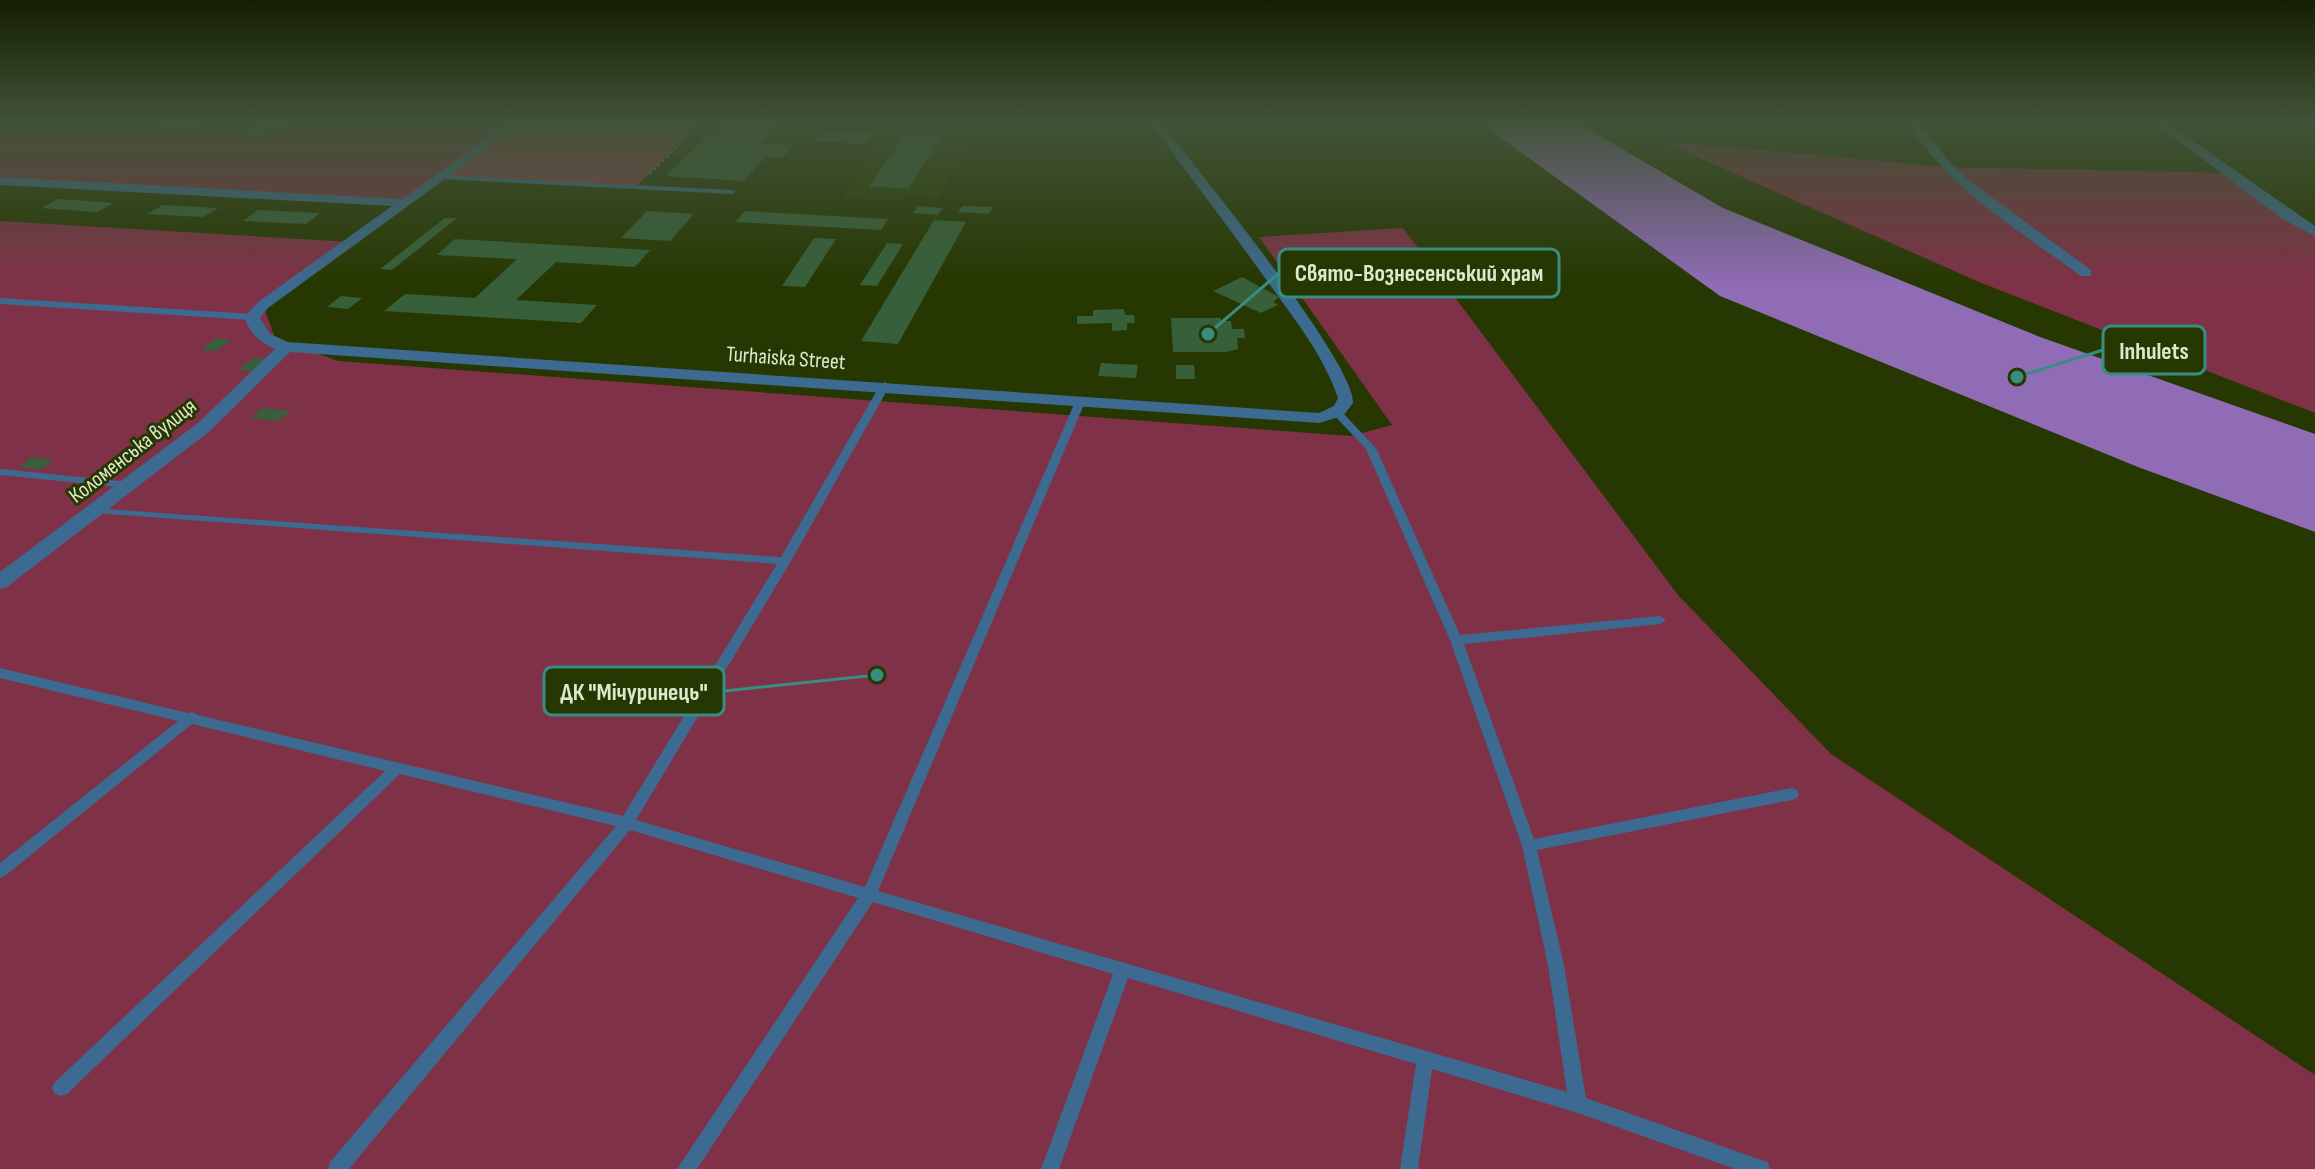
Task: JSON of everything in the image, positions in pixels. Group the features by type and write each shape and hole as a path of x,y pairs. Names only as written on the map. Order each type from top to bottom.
{"street":[{"path":"257,311 441,177"},
{"path":"1196,177 1326,352 1347,394 1341,409"},
{"path":"1958,177 2086,273"},
{"path":"2233,177 2315,232"},
{"path":"0,181 404,203"},
{"name":"Turhaiska Street","path":"257,311 256,331 268,342 286,347 885,385 1319,418 1341,409"},
{"name":"Коломенська вулиця","path":"0,582 204,427 286,347"}],"lane":[{"path":"441,177 732,192"},
{"path":"0,301 257,311"},
{"path":"337,1169 627,823 785,561 885,385"},
{"path":"686,1169 869,895 1080,402"},
{"path":"1341,409 1371,448 1456,640 1529,846 1556,965 1578,1104"},
{"path":"0,472 130,485"},
{"path":"96,510 785,561"},
{"path":"1456,640 1660,620"},
{"path":"0,673 627,823 1578,1104 1761,1169"},
{"path":"0,872 192,717"},
{"path":"61,1088 398,767"},
{"path":"1529,846 1792,794"},
{"path":"1050,1169 1123,970"},
{"path":"1409,1169 1425,1061"}],"path":[{"path":"635,187 646,177"}],"shaded area":[{"path":"0,177 441,177 404,203 0,181"},
{"path":"442,177 646,177 635,187"},
{"path":"856,177 950,177 937,198 905,197 902,201 840,198"},
{"path":"1555,177 1669,177 1723,208 2040,337 2315,434 2315,532 2138,467 1720,296"},
{"path":"1741,177 2236,177 2315,232 2315,413 1979,282"},
{"path":"0,221 351,242 263,305 275,338 338,361 1351,436 1392,425 1259,237 1403,228 1678,595 1831,754 2315,1075 2315,1169 0,1169"}],"building":[{"path":"675,177 748,177 744,181"},
{"path":"876,177 916,177 909,188 869,187"},
{"path":"58,199 113,203 97,212 42,208"},
{"path":"163,205 218,208 203,217 147,214"},
{"path":"918,206 943,208 938,215 913,213"},
{"path":"962,206 993,207 989,214 958,212"},
{"path":"258,210 320,213 306,224 243,221"},
{"path":"647,211 694,214 670,241 621,238"},
{"path":"745,211 888,219 881,230 735,222"},
{"path":"445,218 457,218 392,270 380,269"},
{"path":"934,220 966,222 898,344 861,341"},
{"path":"814,238 836,239 805,287 782,286"},
{"path":"455,239 650,250 635,267 556,262 516,300 597,305 581,323 384,311 405,294 475,298 517,259 437,255"},
{"path":"887,243 903,244 877,286 860,285"},
{"path":"1242,277 1279,297 1273,302 1278,305 1261,313 1213,291"},
{"path":"341,296 362,298 348,309 327,307"},
{"path":"1124,309 1125,315 1134,315 1135,323 1127,323 1127,330 1112,331 1112,323 1077,324 1077,316 1093,316 1093,310"},
{"path":"1171,318 1221,318 1221,321 1231,321 1232,329 1244,329 1245,338 1237,338 1238,349 1226,352 1173,352"},
{"path":"216,338 231,340 216,351 201,350"},
{"path":"253,358 270,359 255,371 238,370"},
{"path":"1101,363 1138,365 1136,378 1098,376"},
{"path":"1176,365 1194,365 1195,379 1176,379"},
{"path":"263,408 291,411 278,421 250,418"},
{"path":"32,457 54,460 41,469 19,467"}],"place":[{"name":"Свято-Вознесенський храм","path":"1208,334"},
{"name":"Inhulets","path":"2017,377"},
{"name":"ДК \"Мічуринець\"","path":"877,675"}]}
